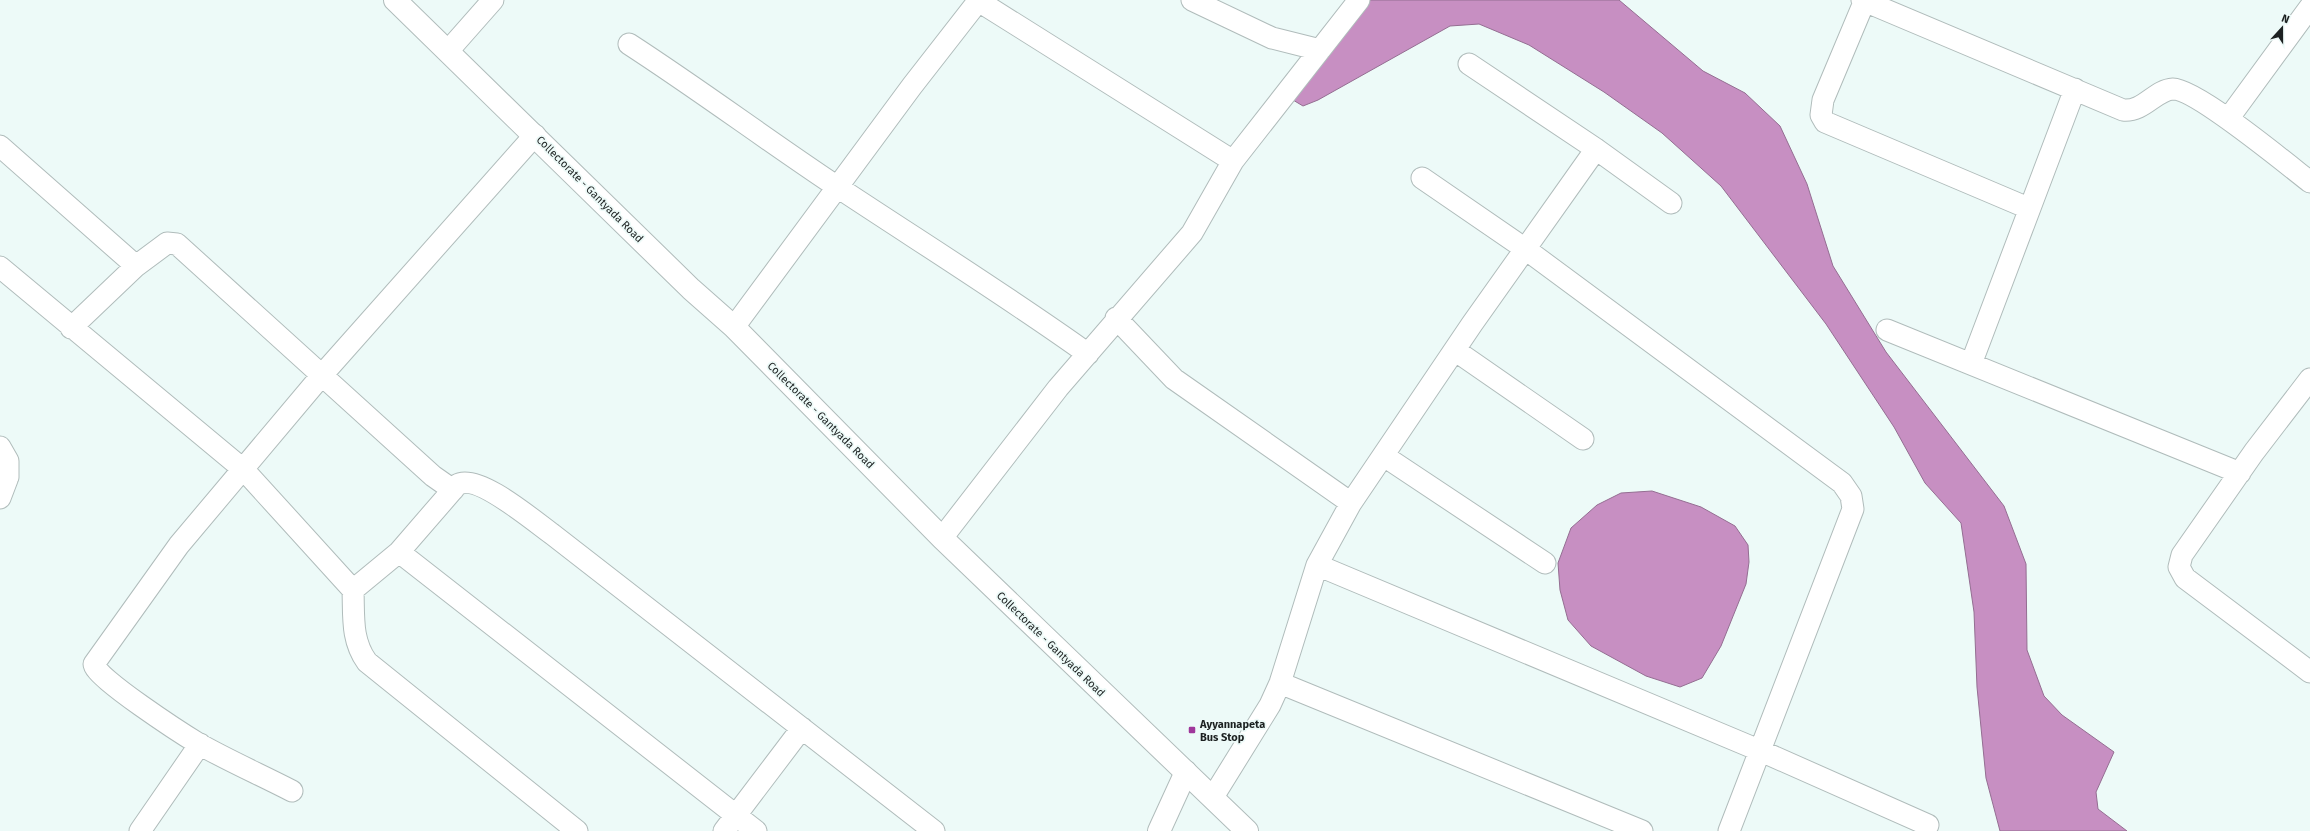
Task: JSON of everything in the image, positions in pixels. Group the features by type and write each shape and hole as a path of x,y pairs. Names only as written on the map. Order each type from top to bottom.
{"street":[{"name":"Collectorate - Gantyada Road","path":"395,0 535,135 691,289 734,327 942,538 1247,831"},
{"path":"448,51 493,0"},
{"path":"734,327 978,0 1233,162"},
{"path":"1192,0 1272,38 1320,50"},
{"path":"942,538 1058,388 1088,354 1116,318 1192,233 1233,162 1359,0"},
{"path":"2028,208 1825,122 1821,115 1823,100 1864,0 2075,89 2129,110 2144,105 2167,91 2182,90 2228,119 2310,182"},
{"path":"2228,119 2310,7"},
{"path":"629,44 699,89 837,187 1045,323 1088,354"},
{"path":"1469,64 1596,149 1671,203"},
{"path":"1971,364 2028,208 2075,89"},
{"path":"292,791 200,744 122,692 98,673 94,664 179,545 244,470 322,375 535,135"},
{"path":"0,146 136,266"},
{"path":"1213,797 1270,705 1280,683 1317,565 1350,503 1456,351 1524,248 1596,149"},
{"path":"1422,178 1524,248 1842,483 1851,496 1853,509 1729,831"},
{"path":"71,328 136,266 167,243 177,244 433,476 453,490"},
{"path":"0,267 71,328 244,470 353,590 354,636 360,653 367,662 577,831"},
{"path":"1116,318 1174,380 1350,503"},
{"path":"1887,330 2240,472"},
{"path":"1456,351 1583,439"},
{"path":"2310,379 2240,472 2182,555 2179,567 2185,578 2310,672"},
{"path":"0,447 8,461 0,498"},
{"path":"1384,456 1545,563"},
{"path":"353,590 399,552 461,482 472,483 488,489 559,539 934,831"},
{"path":"399,552 729,823 756,831"},
{"path":"1317,565 1761,751 1928,825"},
{"path":"1280,683 1642,831"},
{"path":"729,823 802,728"},
{"path":"140,831 200,744"},
{"path":"1159,831 1186,772"}],"shaded area":[{"path":"1367,0 1619,0 1703,71 1745,93 1780,126 1807,184 1833,266 1886,352 2004,506 2026,564 2027,650 2044,696 2062,715 2114,752 2096,792 2098,809 2127,831 2000,831 1986,778 1977,687 1974,612 1961,523 1925,483 1894,427 1826,324 1721,186 1662,133 1604,92 1529,45 1479,24 1450,26 1318,100 1303,106 1293,100"},
{"path":"1652,491 1701,507 1735,526 1748,545 1749,562 1746,584 1721,646 1702,678 1680,687 1646,676 1591,646 1568,620 1560,590 1558,563 1571,528 1597,505 1621,493"}],"place":[{"name":"Ayyannapeta Bus Stop","path":"1192,730"}]}
